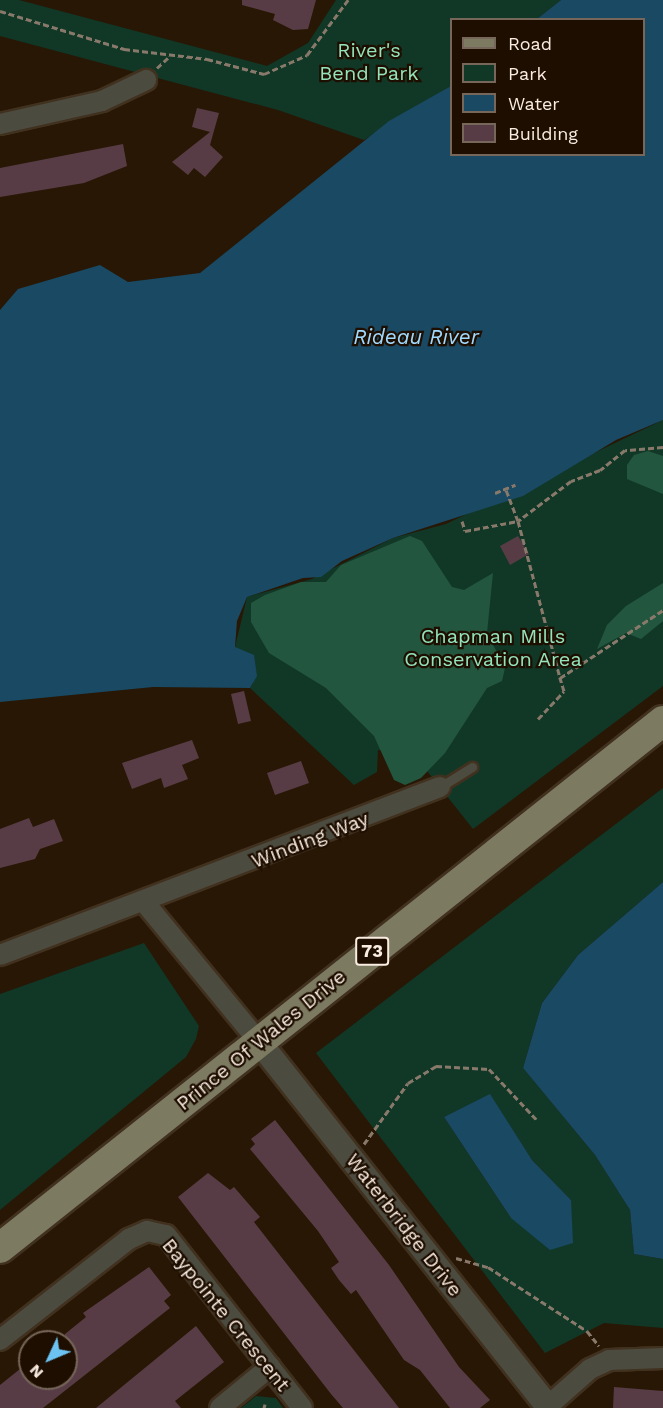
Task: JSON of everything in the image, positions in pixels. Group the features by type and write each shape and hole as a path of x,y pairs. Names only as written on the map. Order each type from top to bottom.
{"main road":[{"name":"Prince Of Wales Drive","path":"0,1248 663,721"}],"street":[{"path":"0,124 102,101 146,80"},
{"name":"Winding Way","path":"0,955 145,903 440,787"},
{"path":"145,903 260,1042"},
{"name":"Waterbridge Drive","path":"260,1042 549,1407"},
{"name":"Baypointe Crescent","path":"0,1340 129,1239 147,1231 166,1235 302,1408"},
{"path":"549,1407 590,1368 609,1359 663,1358"},
{"path":"220,1408 270,1367"}],"lane":[{"name":"Winding Way","path":"440,787 472,767"}],"path":[{"path":"0,11 124,49 207,59 264,74 307,55 348,0"},
{"path":"462,521 465,531 518,521 571,481 641,446 663,447"},
{"path":"495,493 515,485"},
{"path":"506,489 537,580 556,672 564,691 538,719"},
{"path":"560,678 663,610"},
{"path":"351,1158 408,1083 426,1068 489,1069 536,1119"},
{"path":"431,1260 461,1258 488,1267 587,1331 609,1359"}],"green space":[{"name":"River's Bend Park","path":"0,0 19,0 267,66 308,43 336,0 561,0 538,18 450,18 450,87 364,140 278,110 0,36"},
{"name":"Chapman Mills Conservation Area","path":"663,420 663,686 473,829 412,752 378,750 377,772 354,785 250,688 253,683 235,647 247,597 312,579 393,538 446,524"},
{"path":"648,451 663,456 663,494 627,479 627,465 634,455"},
{"path":"410,536 422,541 452,587 464,590 493,573 487,633 505,668 502,681 487,688 445,753 421,778 405,785 394,780 374,736 326,688 269,653 251,622 251,603 265,595 301,582 326,582 341,565"},
{"path":"663,583 663,621 641,639 626,633 597,649 607,625 626,606"},
{"path":"663,788 663,882 578,955 542,1003 523,1068 595,1155 630,1210 634,1254 663,1259 663,1328 604,1323 545,1353 316,1053","holes":["490,1095 532,1160 571,1200 511,1218 444,1117"]},
{"path":"144,943 199,1026 196,1039 186,1057 0,1210 0,994"},
{"path":"256,1396 276,1398 283,1408 241,1408"}],"water":[{"name":"Rideau River","path":"561,0 663,0 663,420 616,440 523,496 393,538 342,561 321,577 303,578 247,597 237,621 235,647 254,655 257,676 250,688 153,687 0,702 0,310 18,289 100,265 128,282 200,273 389,121 450,87 450,156 645,156 645,18 538,18"},
{"path":"663,882 663,1259 634,1254 630,1210 595,1155 523,1068 542,1003 578,955"},
{"path":"490,1094 532,1160 571,1200 573,1243 550,1250 511,1218 444,1117"}],"building":[{"path":"242,0 316,0 308,29 293,30 273,20 275,14 242,5"},
{"path":"197,108 219,113 210,145 223,157 205,177 194,168 188,175 172,162 210,132 192,127"},
{"path":"123,144 127,166 84,183 0,197 0,168"},
{"path":"518,536 529,554 510,565 500,546"},
{"path":"244,691 251,721 238,724 231,694"},
{"path":"192,740 199,758 182,765 188,779 164,788 161,778 132,789 122,763"},
{"path":"301,761 309,783 275,795 267,773"},
{"path":"29,818 33,827 54,819 63,841 40,849 35,859 0,868 0,829"},
{"path":"275,1120 389,1265 459,1367 490,1400 480,1408 450,1408 420,1370 404,1360 356,1290 351,1294 339,1280 331,1268 339,1262 318,1231 250,1149 255,1144 251,1139"},
{"path":"208,1173 230,1190 234,1187 260,1217 254,1222 399,1408 343,1408 331,1394 178,1197"},
{"path":"149,1267 171,1295 164,1301 170,1308 78,1380 78,1330 70,1330 86,1317 83,1313"},
{"path":"196,1326 224,1362 175,1401 181,1408 96,1408"},
{"path":"18,1371 18,1390 66,1390 43,1408 0,1408 0,1385"},
{"path":"614,1387 663,1391 663,1408 613,1408"}]}
